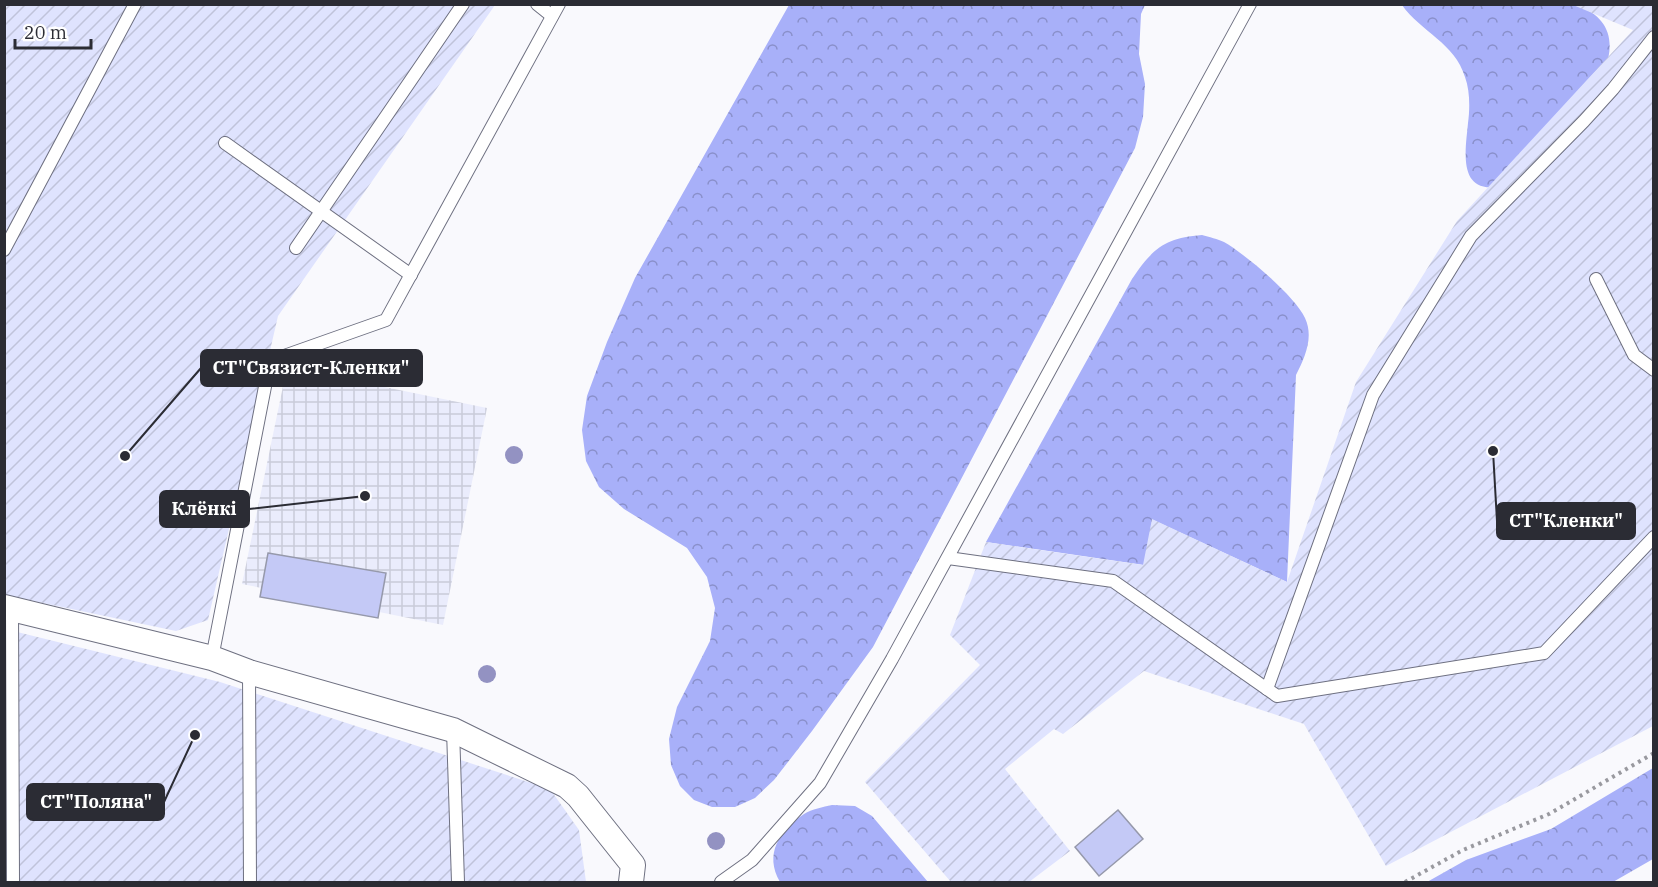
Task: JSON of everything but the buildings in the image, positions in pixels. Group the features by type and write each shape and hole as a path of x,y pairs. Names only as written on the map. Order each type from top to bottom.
{"street":[{"path":"8,607 212,658 249,672 453,730 567,786 578,796 632,874 649,882"}],"lane":[{"path":"4,250 135,4"},
{"path":"296,248 463,4"},
{"path":"537,4 552,16"},
{"path":"212,658 270,361 386,320 559,4"},
{"path":"721,882 752,860 820,783 948,558 1250,4"},
{"path":"1267,690 1372,395 1471,236 1584,121 1613,89 1653,37"},
{"path":"225,143 411,275"},
{"path":"1596,279 1634,356 1653,370"},
{"path":"948,558 1113,581 1277,696 1544,653 1653,537"},
{"path":"8,607 13,882"},
{"path":"249,672 250,882"},
{"path":"453,730 458,882"}],"path":[{"path":"1405,882 1463,850 1549,814 1653,753"}],"shaded area":[{"path":"5,5 495,5 278,316 208,620 176,631 5,595"},
{"path":"1573,5 1653,5 1653,726 1386,866 1304,724 1144,671 1063,734 1054,729 1005,769 1070,851 1029,882 951,882 865,782 980,665 950,635 986,542 1143,565 1152,519 1287,582 1356,382 1457,221 1633,30"},
{"path":"287,367 487,408 443,625 242,584"},
{"path":"5,629 220,682 550,789 579,830 586,882 5,882"}],"green space":[{"path":"789,5 1145,5 1141,14 1139,54 1145,84 1143,117 1135,148 873,647 774,780 755,798 735,807 712,807 694,800 680,786 671,765 669,739 677,707 710,641 715,608 707,577 687,548 624,509 599,487 586,461 582,430 587,396 607,342 635,278"},
{"path":"1402,5 1577,5 1596,16 1607,30 1610,48 1605,69 1495,187 1483,186 1474,182 1466,166 1469,100 1467,82 1460,65 1446,46 1418,23"},
{"path":"1202,235 1224,242 1281,287 1300,309 1308,325 1307,347 1296,375 1287,582 1153,520 1144,565 986,542 1132,279 1147,259 1161,246 1189,236"},
{"path":"1653,768 1653,859 1613,882 1427,882 1466,860 1551,829"},
{"path":"832,805 855,806 872,816 928,882 780,882 773,862 781,836 804,814"}],"place":[{"name":"СТ\"Кленки\"","path":"1493,451"},
{"name":"СТ\"Связист-Кленки\"","path":"125,456"},
{"name":"Клёнкі","path":"365,496"},
{"name":"СТ\"Поляна\"","path":"195,735"}]}
